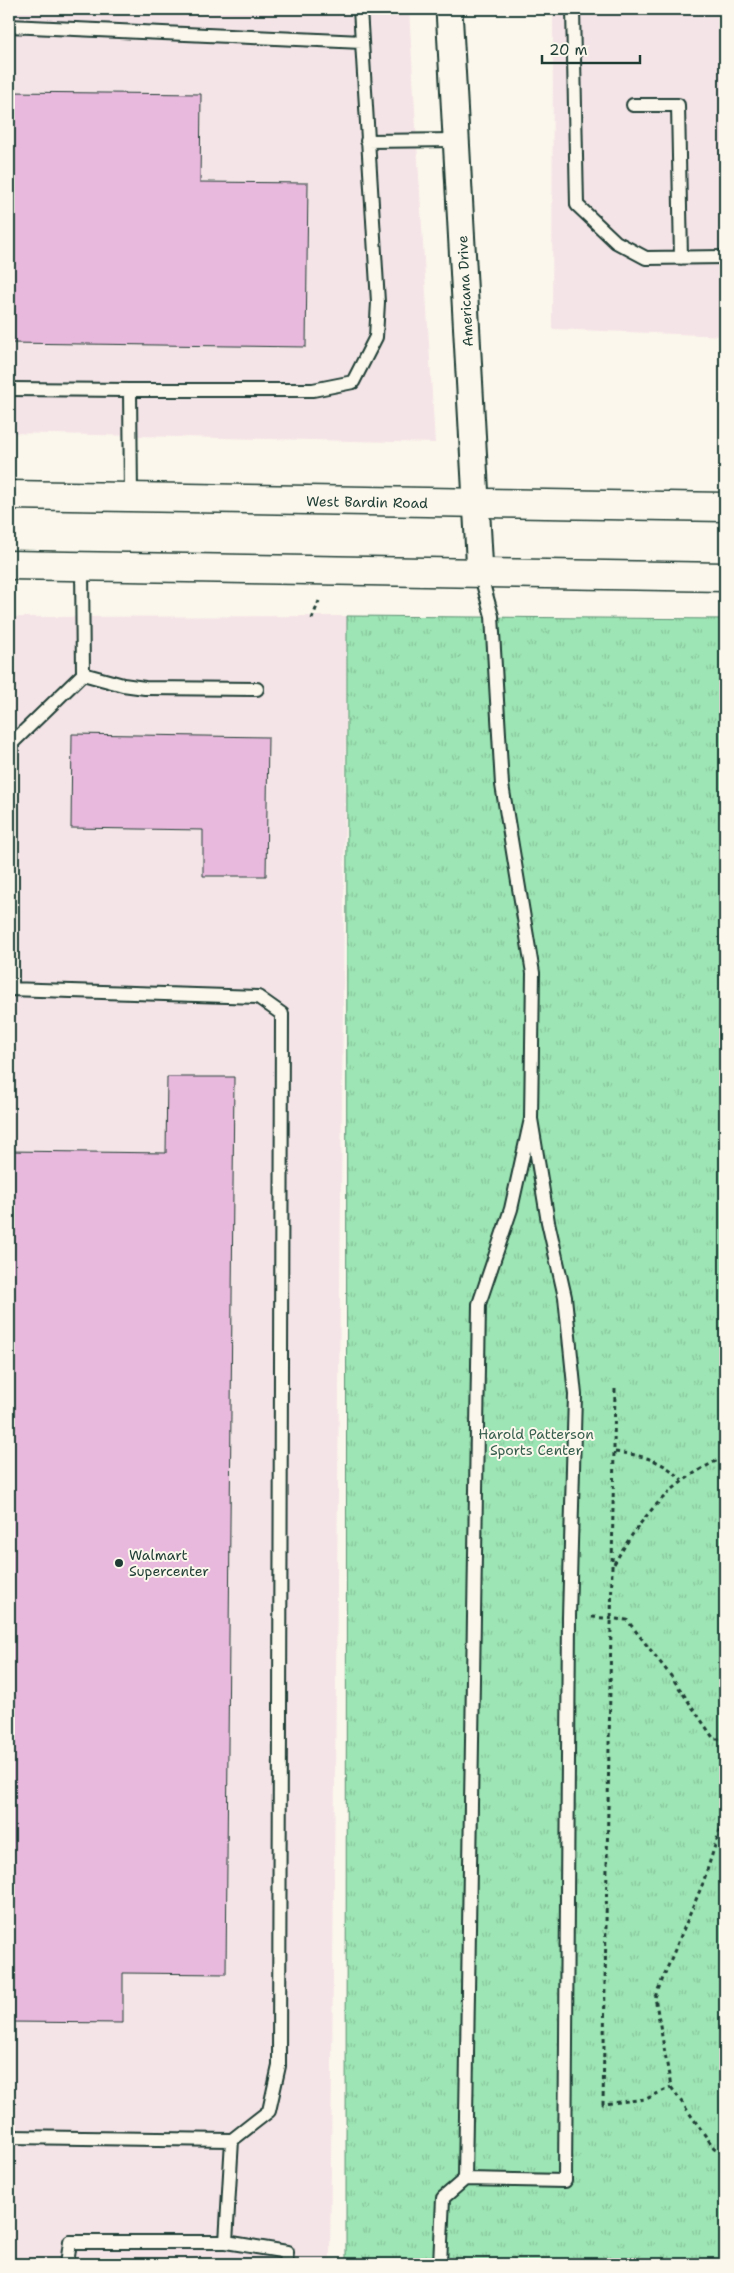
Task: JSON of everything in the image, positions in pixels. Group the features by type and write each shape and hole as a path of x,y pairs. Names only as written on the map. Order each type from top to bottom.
{"main road":[{"name":"West Bardin Road","path":"9,495 725,507"},
{"path":"9,565 725,577"}],"street":[{"name":"Americana Drive","path":"449,9 480,573"}],"lane":[{"path":"9,389 313,390 353,382 376,337 377,311 360,9"},
{"path":"573,9 577,205 616,242 646,258 725,257"},
{"path":"9,26 362,42"},
{"path":"633,105 678,105 681,258"},
{"path":"367,141 456,140"},
{"path":"130,390 131,497"},
{"path":"9,2137 232,2140 268,2111 279,2066 282,1014 258,997 11,989 12,743 83,674 82,566"},
{"path":"440,2264 443,2198 465,2179 565,2181 569,1618 575,1395 565,1297 548,1222 531,1119 533,972 502,785 492,616 480,573"},
{"path":"83,674 123,686 145,688 257,689"},
{"path":"465,2179 479,1304 511,1209 531,1119"},
{"path":"226,2242 232,2140"},
{"path":"67,2264 70,2242 226,2242 287,2252 286,2264"}],"path":[{"path":"312,619 319,600"},
{"path":"615,1389 603,2104 646,2099 671,2087"},
{"path":"615,1452 642,1455 670,1468 682,1480"},
{"path":"613,1565 630,1536 661,1498 682,1480 725,1457"},
{"path":"569,1618 612,1617 628,1620 714,1738 725,1738"},
{"path":"725,1814 703,1883 655,1997 671,2087 714,2148 725,2153"}],"shaded area":[{"path":"9,9 409,9 435,443 9,433"},
{"path":"553,9 725,9 725,336 552,329"},
{"path":"347,616 330,2264 9,2264 9,617"}],"green space":[{"name":"Harold Patterson Sports Center","path":"347,616 725,619 725,2264 346,2264"}],"building":[{"path":"9,92 201,94 200,182 308,183 306,347 9,343"},
{"path":"72,734 268,737 266,876 203,876 203,830 71,828"},
{"name":"Walmart Supercenter","path":"167,1077 234,1077 226,1974 123,1973 123,2023 9,2022 9,1151 166,1153"}],"place":[{"name":"Walmart Supercenter","path":"119,1563"}]}
